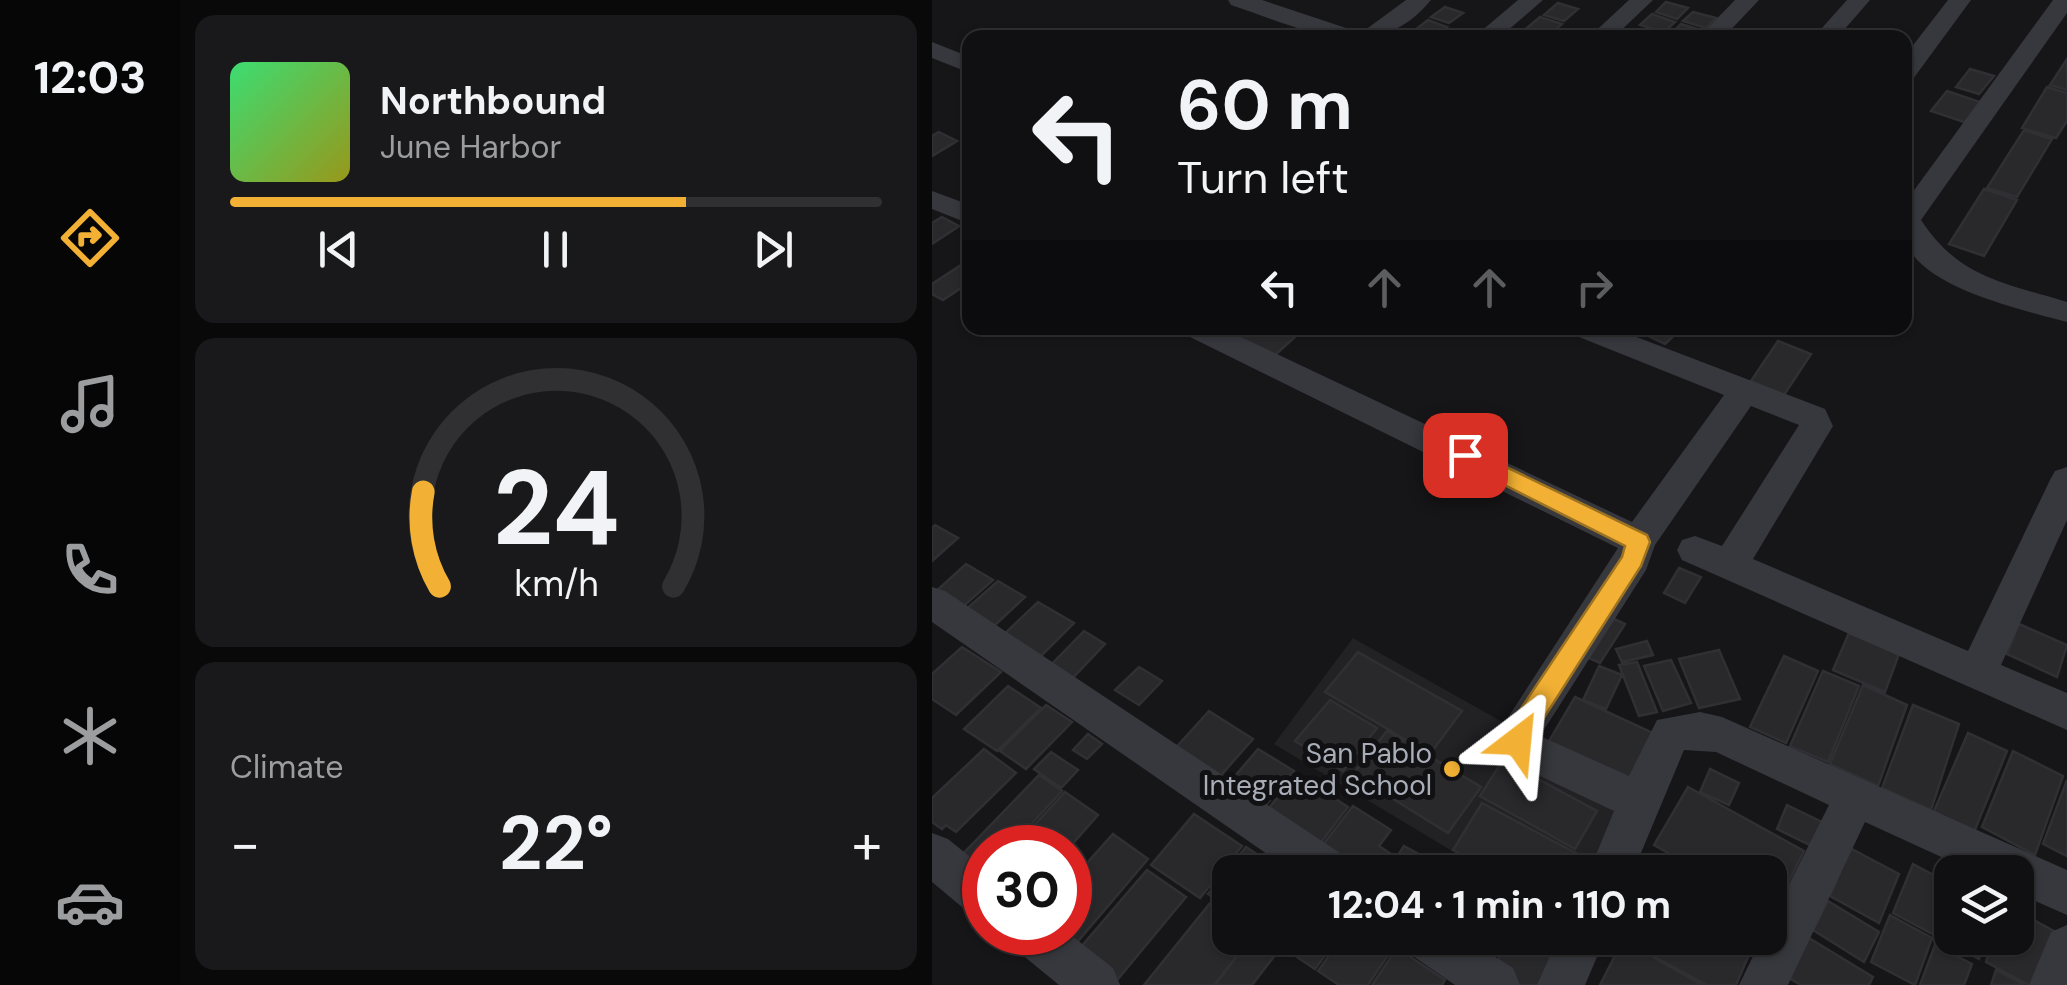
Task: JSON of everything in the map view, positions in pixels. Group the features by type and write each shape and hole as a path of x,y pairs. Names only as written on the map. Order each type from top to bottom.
{"street":[{"path":"1239,0 1329,30"},
{"path":"1285,16 1309,0"},
{"path":"1380,30 1420,0"},
{"path":"1494,30 1532,0"},
{"path":"1607,30 1642,0"},
{"path":"1718,30 1748,0"},
{"path":"1831,30 1859,0"},
{"path":"1912,63 1960,0"},
{"path":"1912,212 1982,120 2064,0"},
{"path":"932,49 962,62"},
{"path":"932,199 962,212"},
{"path":"1912,229 1952,276 2066,312"},
{"path":"1211,335 1638,542"},
{"path":"1604,335 1813,417 1816,426 1713,556 2066,712"},
{"path":"1642,802 1523,748 1517,736 1633,560 1638,542 1745,390"},
{"path":"1978,672 2066,480"},
{"path":"932,602 1305,855"},
{"path":"1619,855 1661,750 1672,733 1700,730 1722,735 2066,893"},
{"path":"1763,985 1856,796"},
{"path":"932,854 962,878"},
{"path":"2054,985 2066,948"},
{"path":"1059,955 1096,985"},
{"path":"1451,955 1496,985"},
{"path":"1562,985 1575,955"}],"shaded area":[{"name":"San Pablo Integrated School","path":"1353,638 1632,795 1601,855 1459,855 1274,744"}],"building":[{"path":"1666,2 1688,8 1677,19 1656,12"},
{"path":"1558,3 1578,9 1564,21 1544,15"},
{"path":"1445,7 1463,13 1449,23 1431,17"},
{"path":"1693,12 1716,18 1706,28 1683,21"},
{"path":"1652,14 1675,22 1666,30 1640,25"},
{"path":"1540,17 1562,24 1555,30 1527,28"},
{"path":"1428,20 1447,27 1443,30 1415,30"},
{"path":"1681,24 1701,30 1675,30"},
{"path":"2067,59 2067,90 2050,85"},
{"path":"1970,69 1994,76 1979,94 1956,87"},
{"path":"2047,87 2067,93 2067,121 2056,138 2022,128"},
{"path":"1947,91 1983,103 1967,123 1931,111"},
{"path":"2024,130 2052,139 2017,197 1987,188"},
{"path":"939,132 957,141 932,156 932,136"},
{"path":"1984,189 2017,200 1984,256 1949,244"},
{"path":"942,217 959,226 932,244 932,223"},
{"path":"962,264 962,287 943,300 932,294 932,284"},
{"path":"1231,335 1297,335 1275,355"},
{"path":"1646,335 1675,335 1665,344"},
{"path":"1778,341 1811,354 1784,395 1751,381"},
{"path":"935,525 958,538 932,561 932,528"},
{"path":"966,564 993,580 958,611 932,595"},
{"path":"1679,568 1701,577 1685,603 1664,593"},
{"path":"998,581 1025,597 992,628 964,611"},
{"path":"1038,602 1074,623 1035,662 998,640"},
{"path":"1608,616 1625,624 1600,663 1582,655"},
{"path":"2019,624 2067,645 2057,677 2007,654"},
{"path":"1084,631 1105,644 1068,683 1046,670"},
{"path":"1849,633 1899,654 1885,692 1833,670"},
{"path":"1647,641 1653,655 1622,662 1616,649"},
{"path":"962,647 1001,672 956,715 932,699 932,674"},
{"path":"1719,650 1740,699 1699,708 1679,659"},
{"path":"1358,652 1462,711 1430,754 1325,692"},
{"path":"1784,656 1818,671 1786,743 1750,727"},
{"path":"1671,660 1691,703 1663,711 1644,666"},
{"path":"1637,662 1657,712 1639,716 1619,665"},
{"path":"1599,666 1622,675 1606,709 1583,700"},
{"path":"1139,667 1162,681 1139,705 1115,690"},
{"path":"1823,671 1859,686 1828,762 1790,746"},
{"path":"1863,685 1907,705 1878,786 1830,764"},
{"path":"1008,686 1041,708 997,751 964,729"},
{"path":"1575,697 1653,733 1622,792 1542,753"},
{"path":"1330,700 1377,728 1343,771 1295,741"},
{"path":"1046,705 1072,722 1026,769 1000,751"},
{"path":"1913,705 1959,724 1931,810 1882,788"},
{"path":"1209,711 1253,739 1215,782 1171,753"},
{"path":"1387,731 1481,787 1448,833 1353,774"},
{"path":"1968,733 2007,751 1974,832 1934,811"},
{"path":"1088,734 1102,744 1087,759 1073,750"},
{"path":"984,749 1016,773 956,832 932,822 932,798"},
{"path":"1258,749 1294,771 1260,812 1224,789"},
{"path":"2013,751 2063,776 2035,855 1982,827"},
{"path":"1051,752 1078,770 1061,788 1034,769"},
{"path":"1503,760 1597,811 1575,849 1480,796"},
{"path":"1710,769 1739,783 1729,805 1700,792"},
{"path":"1297,774 1348,807 1316,849 1263,815"},
{"path":"1039,775 1062,791 1030,825 991,825"},
{"path":"2067,780 2067,856 2043,844"},
{"path":"1688,787 1804,851 1787,885 1787,855 1672,855 1654,845"},
{"path":"1065,792 1098,815 1089,825 1034,825"},
{"path":"1482,803 1579,855 1462,855 1453,850"},
{"path":"1787,805 1822,822 1812,846 1777,829"},
{"path":"1353,806 1391,830 1379,846 1392,855 1315,855"},
{"path":"1194,814 1242,846 1235,855 1212,855 1212,883 1200,898 1151,865"},
{"path":"1113,834 1148,859 1092,925 1092,857"},
{"path":"1404,846 1420,855 1398,855"},
{"path":"1246,847 1258,855 1240,855"},
{"path":"1850,848 1899,874 1879,923 1830,896"},
{"path":"962,855 962,870 953,864"},
{"path":"1913,864 1934,875 1934,935 1893,913"},
{"path":"1147,870 1186,897 1113,985 1074,955 1092,955 1092,934"},
{"path":"1828,901 1879,932 1864,962 1813,930"},
{"path":"1212,903 1212,955 1238,955 1214,985 1144,985"},
{"path":"1890,915 1932,938 1915,985 1871,962"},
{"path":"2034,920 2054,931 2037,985 2029,985 1986,962 1988,955 2034,955"},
{"path":"1809,938 1873,977 1869,985 1801,985 1789,978"},
{"path":"1934,948 1934,955 1954,955 1972,964 1964,985 1920,985"},
{"path":"1238,955 1275,955 1252,985 1215,985"},
{"path":"1294,955 1325,955 1315,969"},
{"path":"1330,955 1388,955 1368,985 1339,985 1318,971"},
{"path":"1392,955 1408,955 1445,980 1442,985 1372,985"},
{"path":"1501,955 1567,955 1552,985 1518,985 1492,970"},
{"path":"1615,955 1649,955 1702,985 1600,985"},
{"path":"1651,955 1749,955 1736,985 1707,985"},
{"path":"1996,970 2025,985 1991,985"}],"place":[{"name":"San Pablo Integrated School","path":"1452,769"}],"route":[{"path":"1465,455 1638,542 1633,560 1517,736 1518,741"}]}
